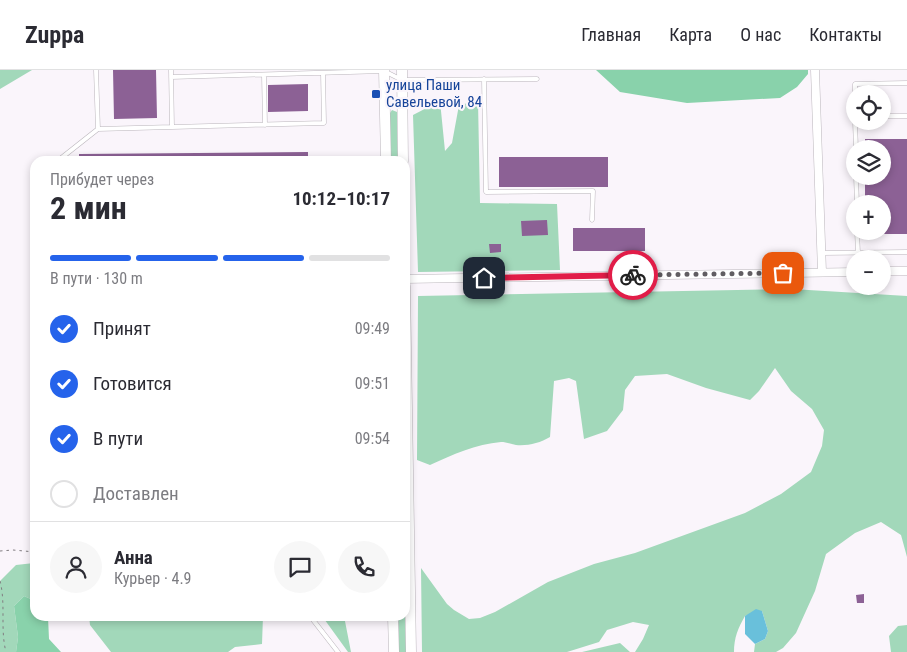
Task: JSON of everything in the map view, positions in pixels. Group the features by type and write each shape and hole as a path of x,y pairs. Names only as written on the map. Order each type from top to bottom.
{"street":[{"path":"815,70 822,272"},
{"path":"384,71 386,156"},
{"path":"402,75 403,156"},
{"path":"891,271 907,271"},
{"path":"410,279 846,272"},
{"path":"410,591 411,652"},
{"path":"393,621 394,652"}],"lane":[{"path":"96,70 98,129"},
{"path":"171,70 172,127"},
{"path":"171,77 384,71 402,75 484,79 537,78"},
{"path":"64,156 98,129 324,123 323,73"},
{"path":"264,75 265,124"},
{"path":"484,79 486,192 593,192 592,220"},
{"path":"855,85 907,83"},
{"path":"891,116 907,116"},
{"path":"891,252 907,252"},
{"path":"822,254 846,253"},
{"path":"314,621 338,652"}],"path":[{"path":"0,551 30,552"},
{"path":"0,581 6,652"}],"green space":[{"path":"0,70 32,70 0,89"},
{"path":"596,70 808,70 808,74 797,87 780,98 687,103 620,92"},
{"path":"440,101 445,151 452,143 459,105 478,101 480,203 557,204 560,270 418,272 413,115"},
{"path":"392,110 397,112 398,156 390,156 390,113"},
{"path":"792,289 846,292 846,295 907,296 907,557 901,535 881,522 855,533 826,554 815,591 796,633 783,648 776,652 754,652 755,644 765,639 768,631 762,611 745,616 737,633 734,652 635,652 649,625 633,622 607,630 599,642 567,652 422,652 421,568 447,604 454,610 469,619 480,618 495,612 548,582 594,564 635,553 745,513 781,494 811,472 822,446 824,430 812,409 791,391 775,368 759,391 750,400 706,388 667,374 635,376 625,390 623,410 607,431 584,439 576,381 569,378 554,381 550,437 529,444 516,445 501,442 482,445 430,465 417,460 418,296"},
{"path":"30,563 30,599 24,596 14,606 18,637 16,652 0,652 0,581 16,565"},
{"path":"24,596 30,599 30,621 48,621 49,639 61,652 16,652 18,637 14,606"},
{"path":"90,621 263,621 262,644 235,647 228,652 111,652 90,625"},
{"path":"326,621 345,621 351,652 348,652"},
{"path":"397,621 406,621 406,652 398,652"},
{"path":"907,625 907,652 891,652 889,636 898,626"},
{"path":"620,643 630,652 582,652"}],"water":[{"path":"756,609 762,611 768,631 765,639 755,644 745,634 745,616"}],"building":[{"path":"113,70 156,70 157,118 114,119"},
{"path":"308,84 308,111 268,112 268,85"},
{"path":"907,139 907,234 891,234 891,195 865,195 865,185 891,185 891,140 865,140"},
{"path":"308,152 308,156 79,156 79,154"},
{"path":"499,157 608,157 608,187 499,187"},
{"path":"547,220 548,235 522,236 521,221"},
{"path":"573,228 645,228 645,251 573,251"},
{"path":"489,244 501,244 501,252 490,253"},
{"path":"864,594 864,603 857,603 856,595"}],"way so far":[{"path":"633,275 783,273"}],"place":[{"name":"улица Паши Савельевой, 84","path":"376,94"}],"route":[{"path":"484,278 633,275"}]}
